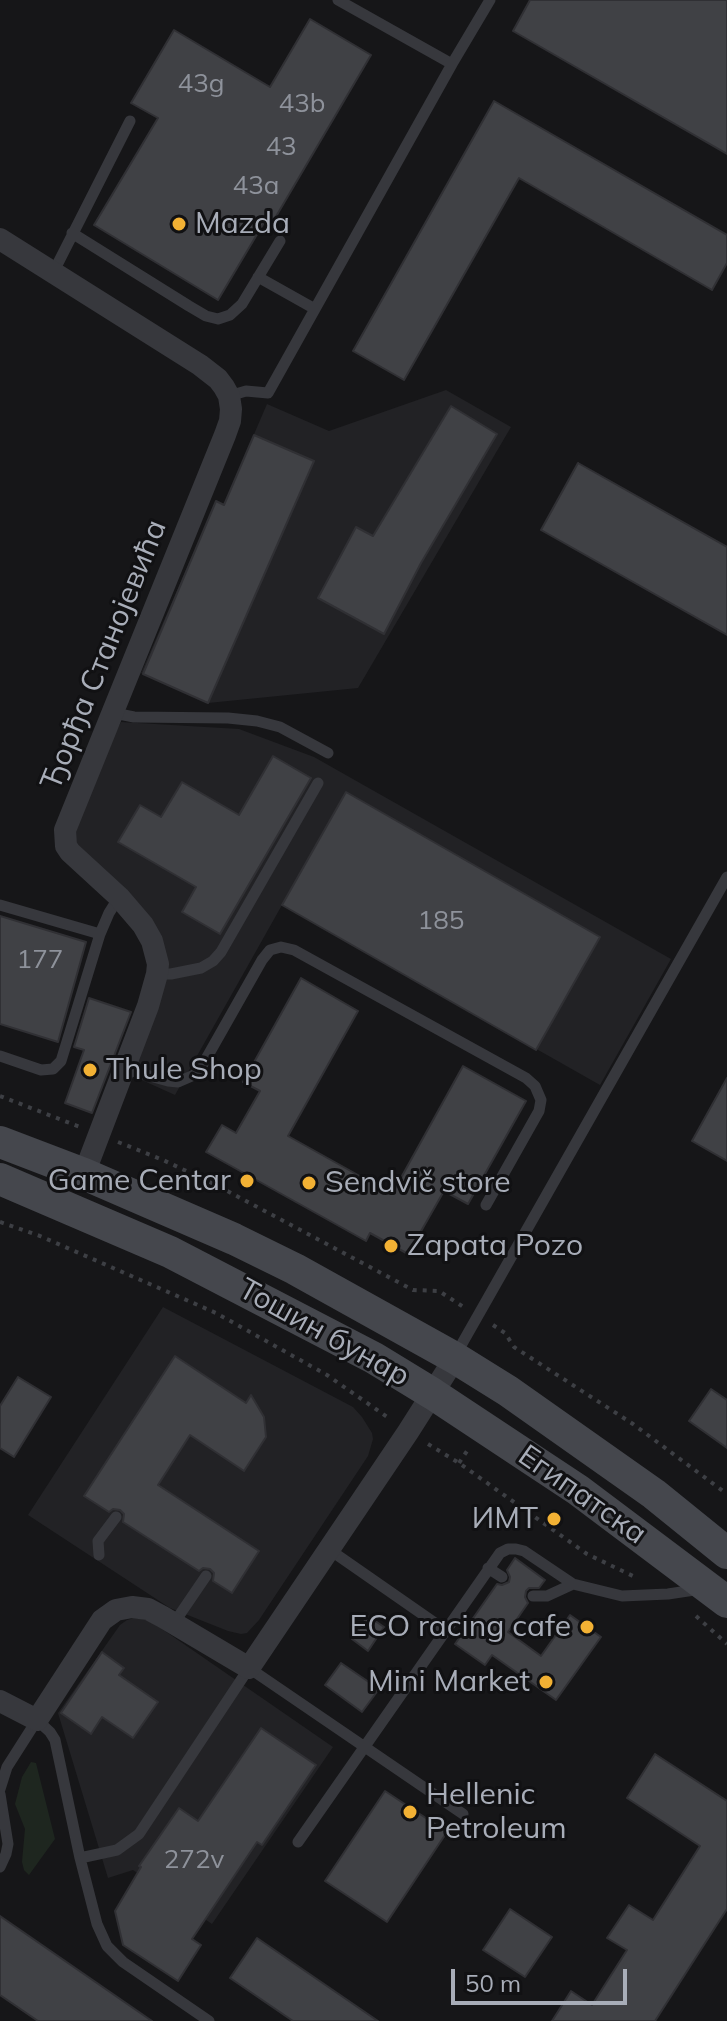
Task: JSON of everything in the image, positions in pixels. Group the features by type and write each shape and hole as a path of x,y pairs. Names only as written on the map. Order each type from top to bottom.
{"main road":[{"name":"Тошин бунар","path":"0,1142 84,1174 246,1245 455,1358"},
{"name":"Тошин бунар","path":"0,1179 211,1272 374,1358 433,1394"},
{"name":"Египатска","path":"455,1358 508,1391 654,1494 727,1553"},
{"name":"Египатска","path":"433,1394 578,1490 718,1595"}],"street":[{"path":"0,239 200,365 218,379 229,396"},
{"name":"Ђорђа Станојевића","path":"84,1174 148,1006 158,964 152,941 143,925 119,897 74,856 66,846 65,830 225,435 230,421 229,396"},
{"path":"433,1394 455,1358"},
{"name":"Тошин бунар","path":"249,1668 433,1394"},
{"path":"0,1701 37,1720 98,1626 109,1614 122,1608 148,1609 249,1668"}],"lane":[{"path":"338,0 452,64"},
{"path":"229,396 246,391 268,393 490,0"},
{"path":"53,273 130,121"},
{"path":"72,233 189,306 218,319 230,315 242,304 280,241"},
{"path":"258,277 315,309"},
{"path":"114,713 134,717 257,721 280,727 328,753"},
{"path":"157,974 201,968 221,952 318,783"},
{"path":"455,1358 727,877"},
{"path":"0,1056 41,1070 53,1069 61,1061 100,934 119,897"},
{"path":"0,905 100,934"},
{"path":"125,1069 178,1082 194,1075 262,960 270,950 281,947 294,950 526,1078 535,1086 541,1100 539,1111 486,1205"},
{"path":"99,1555 98,1541 116,1517"},
{"path":"298,1842 500,1553 516,1549 534,1557 573,1584 622,1596 718,1595"},
{"path":"330,1550 445,1630"},
{"path":"488,1568 502,1577"},
{"path":"174,1623 206,1576"},
{"path":"533,1596 547,1596 573,1584"},
{"path":"249,1668 463,1814"},
{"name":"Тошин бунар","path":"80,1858 117,1850 139,1834 249,1668"},
{"path":"0,1867 8,1844 0,1792 7,1767 37,1720 55,1740 80,1858 97,1924 107,1946 123,1962 209,2021"}],"path":[{"path":"0,1096 163,1160 413,1290"},
{"path":"0,1222 40,1236 216,1313 357,1394"},
{"path":"531,1359 621,1416 727,1494"},
{"path":"459,1463 587,1554 668,1594 727,1644"}],"shaded area":[{"path":"446,390 511,427 358,688 208,703 141,673 216,501 224,504 267,404 329,431"},
{"path":"121,722 239,729 314,757 671,959 600,1085 282,905 175,1095 124,1072 158,964 65,830"},
{"path":"163,1307 353,1407 372,1433 368,1456 259,1620 247,1633 228,1631 170,1608 28,1515"},
{"path":"134,1618 149,1620 333,1747 212,1924 133,1870 108,1878 58,1713 120,1625"},
{"path":"31,1762 36,1763 55,1839 29,1875 22,1862 25,1829 15,1804 22,1777"}],"building":[{"path":"530,0 727,0 727,154 513,31"},
{"path":"310,19 371,55 271,225 265,221 218,300 94,225 158,118 131,103 174,30 270,87"},
{"path":"494,101 727,235 727,263 712,290 519,178 404,380 353,351"},
{"path":"451,406 497,434 421,563 384,634 318,598 356,527 373,536"},
{"path":"254,435 314,461 208,703 143,674 216,501 224,505"},
{"path":"578,463 727,547 727,635 541,530"},
{"path":"273,756 311,778 220,934 182,912 196,887 118,842 140,805 161,817 182,782 239,815"},
{"path":"346,792 600,937 536,1050 282,905"},
{"path":"0,916 86,942 58,1042 0,1024"},
{"path":"301,978 358,1011 288,1136 392,1194 463,1066 526,1101 468,1204 444,1191 408,1254 370,1233 366,1241 206,1152 222,1125 236,1133 260,1091 243,1082"},
{"path":"89,998 131,1012 92,1113 65,1103 84,1050 74,1047"},
{"path":"727,1078 727,1161 692,1141"},
{"path":"175,1356 246,1403 251,1395 264,1417 266,1437 244,1471 190,1435 158,1485 259,1551 232,1593 213,1581 214,1573 210,1569 199,1571 123,1522 124,1514 120,1510 109,1512 84,1496"},
{"path":"18,1377 51,1397 14,1457 0,1448 0,1406"},
{"path":"711,1389 727,1400 727,1448 689,1421"},
{"path":"515,1558 545,1580 539,1588 526,1591 528,1603 508,1632 541,1656 570,1615 601,1637 556,1700 492,1655 485,1665 455,1644 497,1584 509,1582 507,1570"},
{"path":"368,1616 384,1627 368,1651 352,1639"},
{"path":"102,1652 124,1668 119,1675 158,1702 133,1738 102,1717 91,1734 61,1713"},
{"path":"341,1663 379,1689 362,1712 325,1685"},
{"path":"261,1728 316,1765 262,1845 257,1842 192,1939 201,1945 178,1981 123,1945 115,1911 139,1866 179,1808 198,1821"},
{"path":"655,1754 727,1801 727,1909 655,2021 552,2021 571,1991 592,2005 627,1950 607,1938 629,1905 653,1920 700,1846 627,1798"},
{"path":"385,1791 447,1832 387,1922 325,1881"},
{"path":"510,1909 552,1937 525,1977 483,1950"},
{"path":"0,1916 152,2021 38,2021 0,1995"},
{"path":"257,1938 378,2021 293,2021 230,1978"}],"place":[{"name":"Mazda","path":"179,224"},
{"name":"Thule Shop","path":"90,1070"},
{"name":"Game Centar","path":"247,1181"},
{"name":"Sendvič store","path":"309,1183"},
{"name":"Zapata Pozo","path":"391,1246"},
{"name":"ИМТ","path":"554,1519"},
{"name":"ECO racing cafe","path":"587,1627"},
{"name":"Mini Market","path":"546,1682"},
{"name":"Hellenic Petroleum","path":"410,1812"}]}
